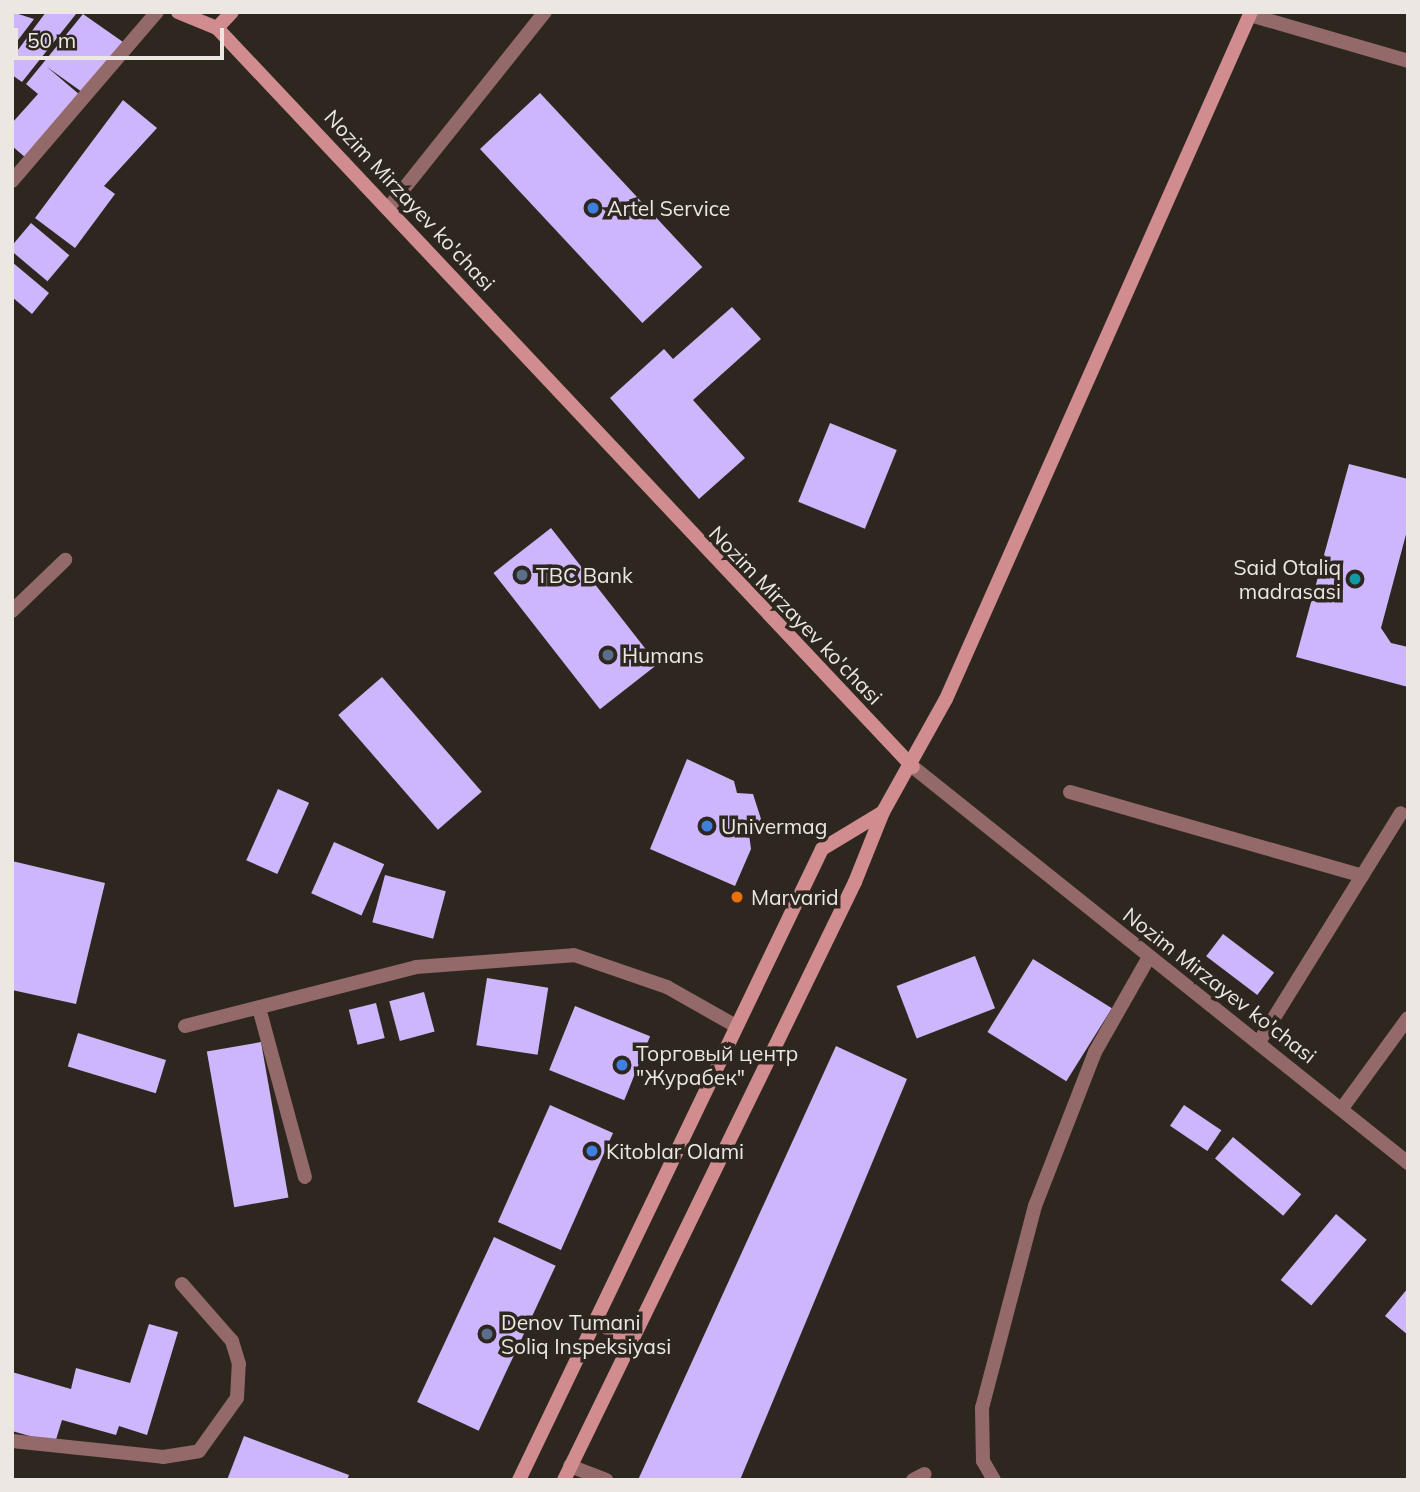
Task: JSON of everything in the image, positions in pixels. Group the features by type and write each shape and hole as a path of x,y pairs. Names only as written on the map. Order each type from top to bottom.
{"main road":[{"path":"178,12 217,28 232,12"},
{"path":"567,1473 883,812 913,767 1250,14"},
{"name":"Nozim Mirzayev ko'chasi","path":"217,28 390,206 800,653 913,767"},
{"path":"519,1480 822,849 883,812"},
{"path":"595,1322 632,1340"}],"street":[{"path":"12,181 157,12"},
{"path":"390,206 545,12"},
{"path":"1250,14 1408,61"},
{"path":"12,611 65,559"},
{"name":"Nozim Mirzayev ko'chasi","path":"913,767 1149,957 1343,1107 1408,1163"},
{"path":"1070,792 1362,876"},
{"path":"1259,1042 1401,813"},
{"path":"184,1026 416,967 574,955 667,988 736,1026"},
{"path":"994,1480 983,1461 982,1408 1035,1206 1095,1052 1149,957"},
{"path":"259,1008 305,1177"},
{"path":"1343,1107 1408,1018"},
{"path":"12,1441 163,1457 199,1451 237,1398 239,1364 232,1341 182,1284"},
{"path":"567,1473 606,1480"}],"building":[{"path":"12,12 34,19 12,48"},
{"path":"46,12 76,14 22,82 12,75 12,58"},
{"path":"83,14 123,42 82,92 47,67 80,95 26,158 12,146 12,123 38,94 26,84"},
{"name":"Artel Service","path":"540,93 702,267 642,323 480,149"},
{"path":"123,100 157,128 104,186 115,194 75,248 35,218"},
{"path":"31,223 69,255 47,281 12,251 12,246"},
{"path":"12,262 49,293 32,314 12,297"},
{"path":"732,307 761,339 693,400 745,458 699,499 610,398 664,349 673,359"},
{"path":"830,423 897,450 865,529 798,502"},
{"name":"Said Otaliq madrasasi","path":"1349,464 1408,479 1408,527 1381,628 1391,643 1408,647 1408,687 1296,657"},
{"path":"551,528 658,664 600,709 493,573"},
{"path":"382,677 482,792 438,830 338,715"},
{"name":"Univermag","path":"687,759 734,781 737,793 753,794 761,819 749,834 751,849 735,886 650,849"},
{"path":"278,789 309,803 277,874 246,860"},
{"path":"334,842 384,864 361,916 311,893"},
{"path":"12,861 105,883 76,1004 12,990"},
{"path":"385,875 446,891 433,939 372,922"},
{"path":"1223,934 1274,973 1257,995 1206,956"},
{"path":"975,956 995,1008 917,1038 897,986"},
{"path":"1033,959 1112,1008 1066,1081 987,1032"},
{"path":"487,978 548,988 538,1055 476,1045"},
{"path":"424,992 435,1032 400,1041 389,1001"},
{"path":"376,1003 385,1038 358,1045 349,1010"},
{"path":"575,1006 650,1036 624,1100 549,1070"},
{"path":"78,1033 166,1060 156,1093 68,1066"},
{"path":"261,1042 288,1198 234,1207 207,1052"},
{"path":"836,1046 907,1079 740,1480 638,1480"},
{"path":"550,1105 613,1133 561,1250 498,1222"},
{"path":"1184,1105 1221,1130 1207,1151 1170,1126"},
{"path":"1233,1137 1301,1194 1283,1216 1215,1158"},
{"path":"1336,1214 1367,1240 1311,1306 1281,1280"},
{"name":"Denov Tumani Soliq Inspeksiyasi","path":"494,1237 556,1266 479,1431 417,1402"},
{"path":"1408,1288 1408,1335 1385,1316"},
{"path":"149,1324 178,1332 147,1435 119,1426 116,1435 62,1420 55,1443 12,1431 12,1372 71,1389 76,1368 130,1383"},
{"path":"244,1436 349,1475 347,1480 227,1480"}],"place":[{"name":"Artel Service","path":"593,208"},
{"name":"TBC Bank","path":"522,575"},
{"name":"Said Otaliq madrasasi","path":"1355,579"},
{"name":"Humans","path":"608,655"},
{"name":"Univermag","path":"707,826"},
{"name":"Marvarid","path":"737,897"},
{"name":"Торговый центр \"Журабек\"","path":"622,1065"},
{"name":"Kitoblar Olami","path":"592,1151"},
{"name":"Denov Tumani Soliq Inspeksiyasi","path":"487,1334"}]}
